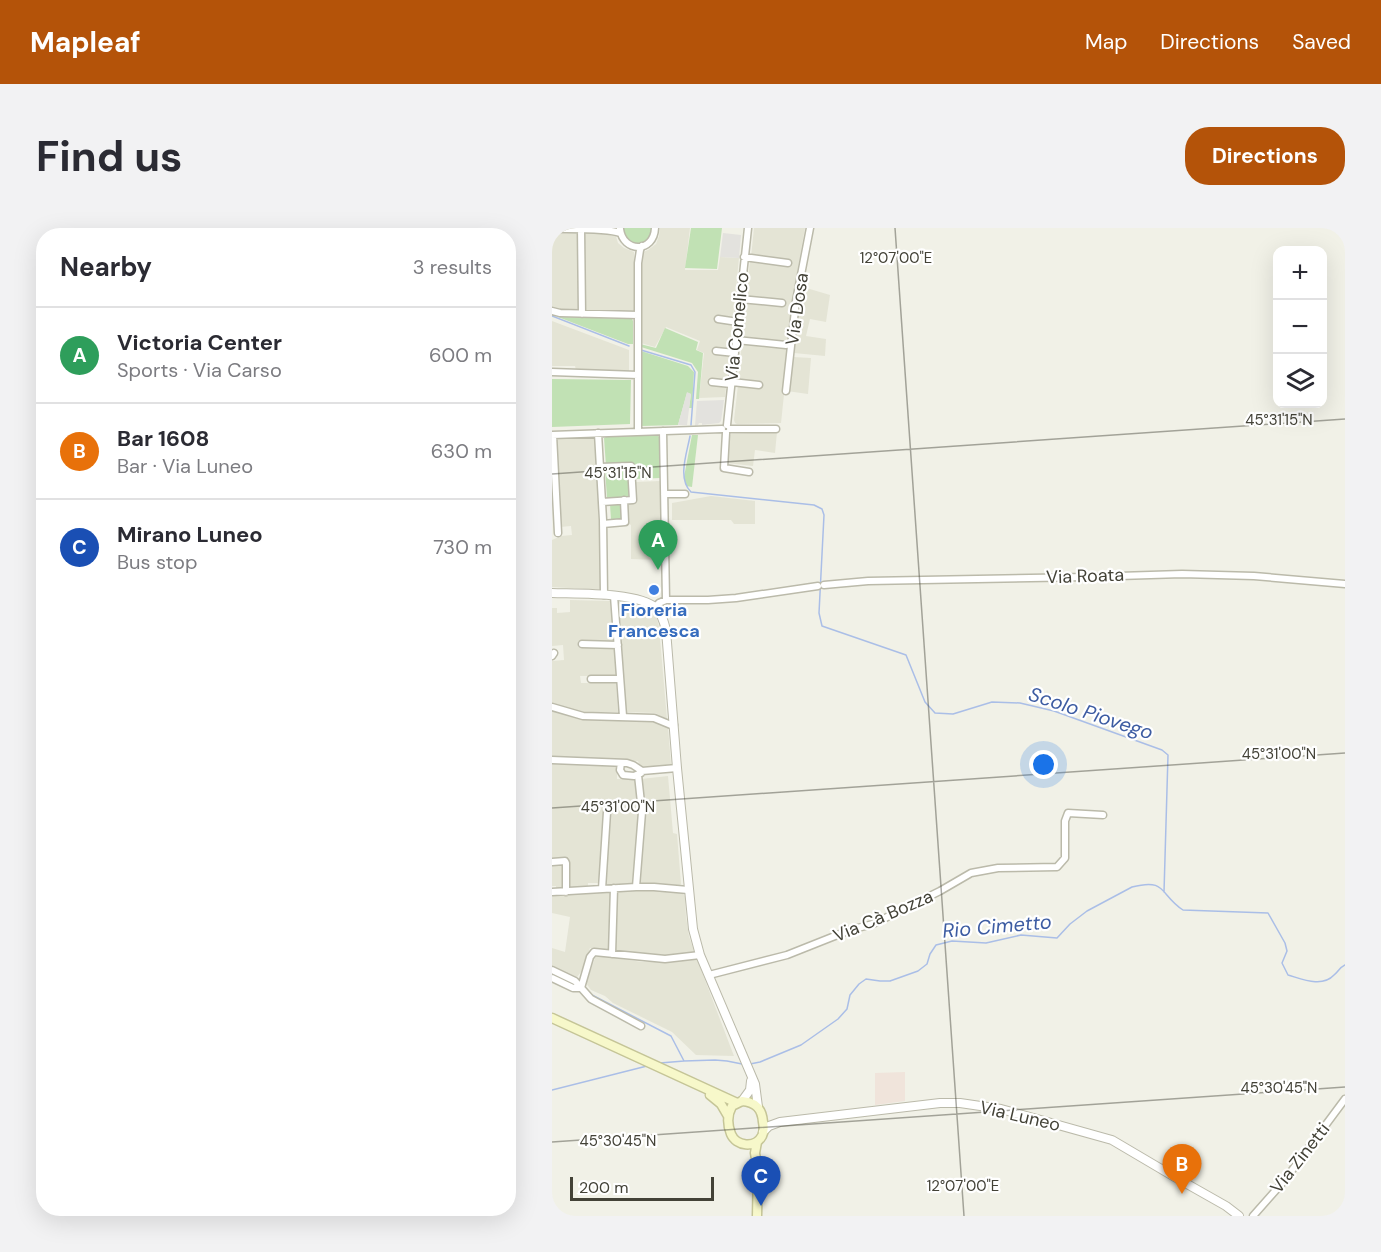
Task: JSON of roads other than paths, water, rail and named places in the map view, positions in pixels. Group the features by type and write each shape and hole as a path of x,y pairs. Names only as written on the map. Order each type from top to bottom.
{"main road":[{"path":"552,1018 698,1086 740,1102 752,1102 758,1107 762,1117 763,1132 756,1142 741,1144"},
{"path":"698,1086 716,1099 725,1110 732,1137 741,1144 756,1163"},
{"path":"728,1116 732,1106 740,1102"},
{"path":"756,1142 757,1216"}],"street":[{"path":"604,229 613,228"},
{"path":"552,229 620,230 626,243 642,246 649,243 655,228"},
{"name":"Via Comelico","path":"748,228 726,429 724,468 749,472"},
{"name":"Via Dosa","path":"786,391 796,301 810,228"},
{"path":"581,229 582,314"},
{"path":"633,246 638,263"},
{"path":"638,432 638,263 642,246"},
{"path":"744,257 788,263"},
{"path":"740,299 782,303"},
{"path":"552,311 638,315"},
{"path":"718,320 738,322"},
{"path":"736,340 786,345"},
{"path":"716,351 735,353"},
{"path":"552,372 638,375"},
{"path":"712,382 759,385"},
{"path":"558,533 553,435 776,429"},
{"path":"655,608 666,600 663,432"},
{"path":"598,433 604,595"},
{"path":"600,467 631,466 633,500 602,502"},
{"path":"664,494 685,494"},
{"path":"603,524 625,522 624,500"},
{"name":"Via Roata","path":"666,600 735,598 821,585 868,581 1174,574 1254,576 1345,584"},
{"path":"552,593 604,595 643,601 655,608 662,618 666,630 693,929 700,955 755,1084 758,1107"},
{"path":"614,596 623,716"},
{"path":"582,644 618,645"},
{"path":"591,679 620,679"},
{"path":"552,707 582,716 654,718 674,725"},
{"path":"552,760 630,764 640,773 642,812 636,887"},
{"path":"621,763 620,770 623,775 632,776 677,768"},
{"path":"602,889 607,812"},
{"name":"Via Cà Bozza","path":"709,975 787,955 850,930 873,924 971,873 998,868 1057,867 1065,858 1065,821 1068,813 1103,815"},
{"path":"552,862 565,861 566,863 566,892"},
{"path":"552,892 654,886 688,890"},
{"path":"612,954 614,888"},
{"path":"581,988 584,972 592,952 665,959 700,955"},
{"path":"552,970 575,981 591,999 641,1026"},
{"path":"552,978 573,988 581,988"},
{"path":"740,1102 750,1090 749,1072"},
{"name":"Via Zinetti","path":"1253,1216 1284,1181 1345,1099"},
{"name":"Via Luneo","path":"780,1122 940,1103 960,1103 1001,1109 1112,1140 1227,1206 1239,1216"},
{"path":"762,1117 780,1122"},
{"path":"763,1132 769,1126 780,1122"}],"waterway":[{"name":"Scolo Piovego","path":"552,316 629,346"},
{"name":"Scolo Piovego","path":"641,350 691,365 695,372 691,425"},
{"name":"Scolo Piovego","path":"690,436 684,473 691,492 814,505 822,509 824,515 819,613 822,626 906,655 925,702 935,713 953,714 992,702 1020,703 1054,711 1162,750 1168,755 1164,892"},
{"name":"Rio Cimetto","path":"750,1064 801,1045 838,1019 847,1009 850,995 866,979 890,981 918,971 927,964 936,945 952,941 986,943 1021,935 1057,938 1087,911 1132,887 1143,885 1157,886 1162,889 1183,910 1268,913 1285,943 1287,951 1282,963 1288,975 1306,980 1324,981 1345,965"},
{"path":"592,995 671,1036 684,1061"},
{"name":"Rio Cimetto","path":"660,1063 715,1060 742,1064"},
{"name":"Rio Cimetto","path":"552,1090 647,1066"}],"place":[{"name":"Victoria Center","path":"658,570"},
{"name":"Fioreria Francesca","path":"654,590"},
{"name":"Bar 1608","path":"1182,1194"},
{"name":"Mirano Luneo","path":"761,1206"}]}
